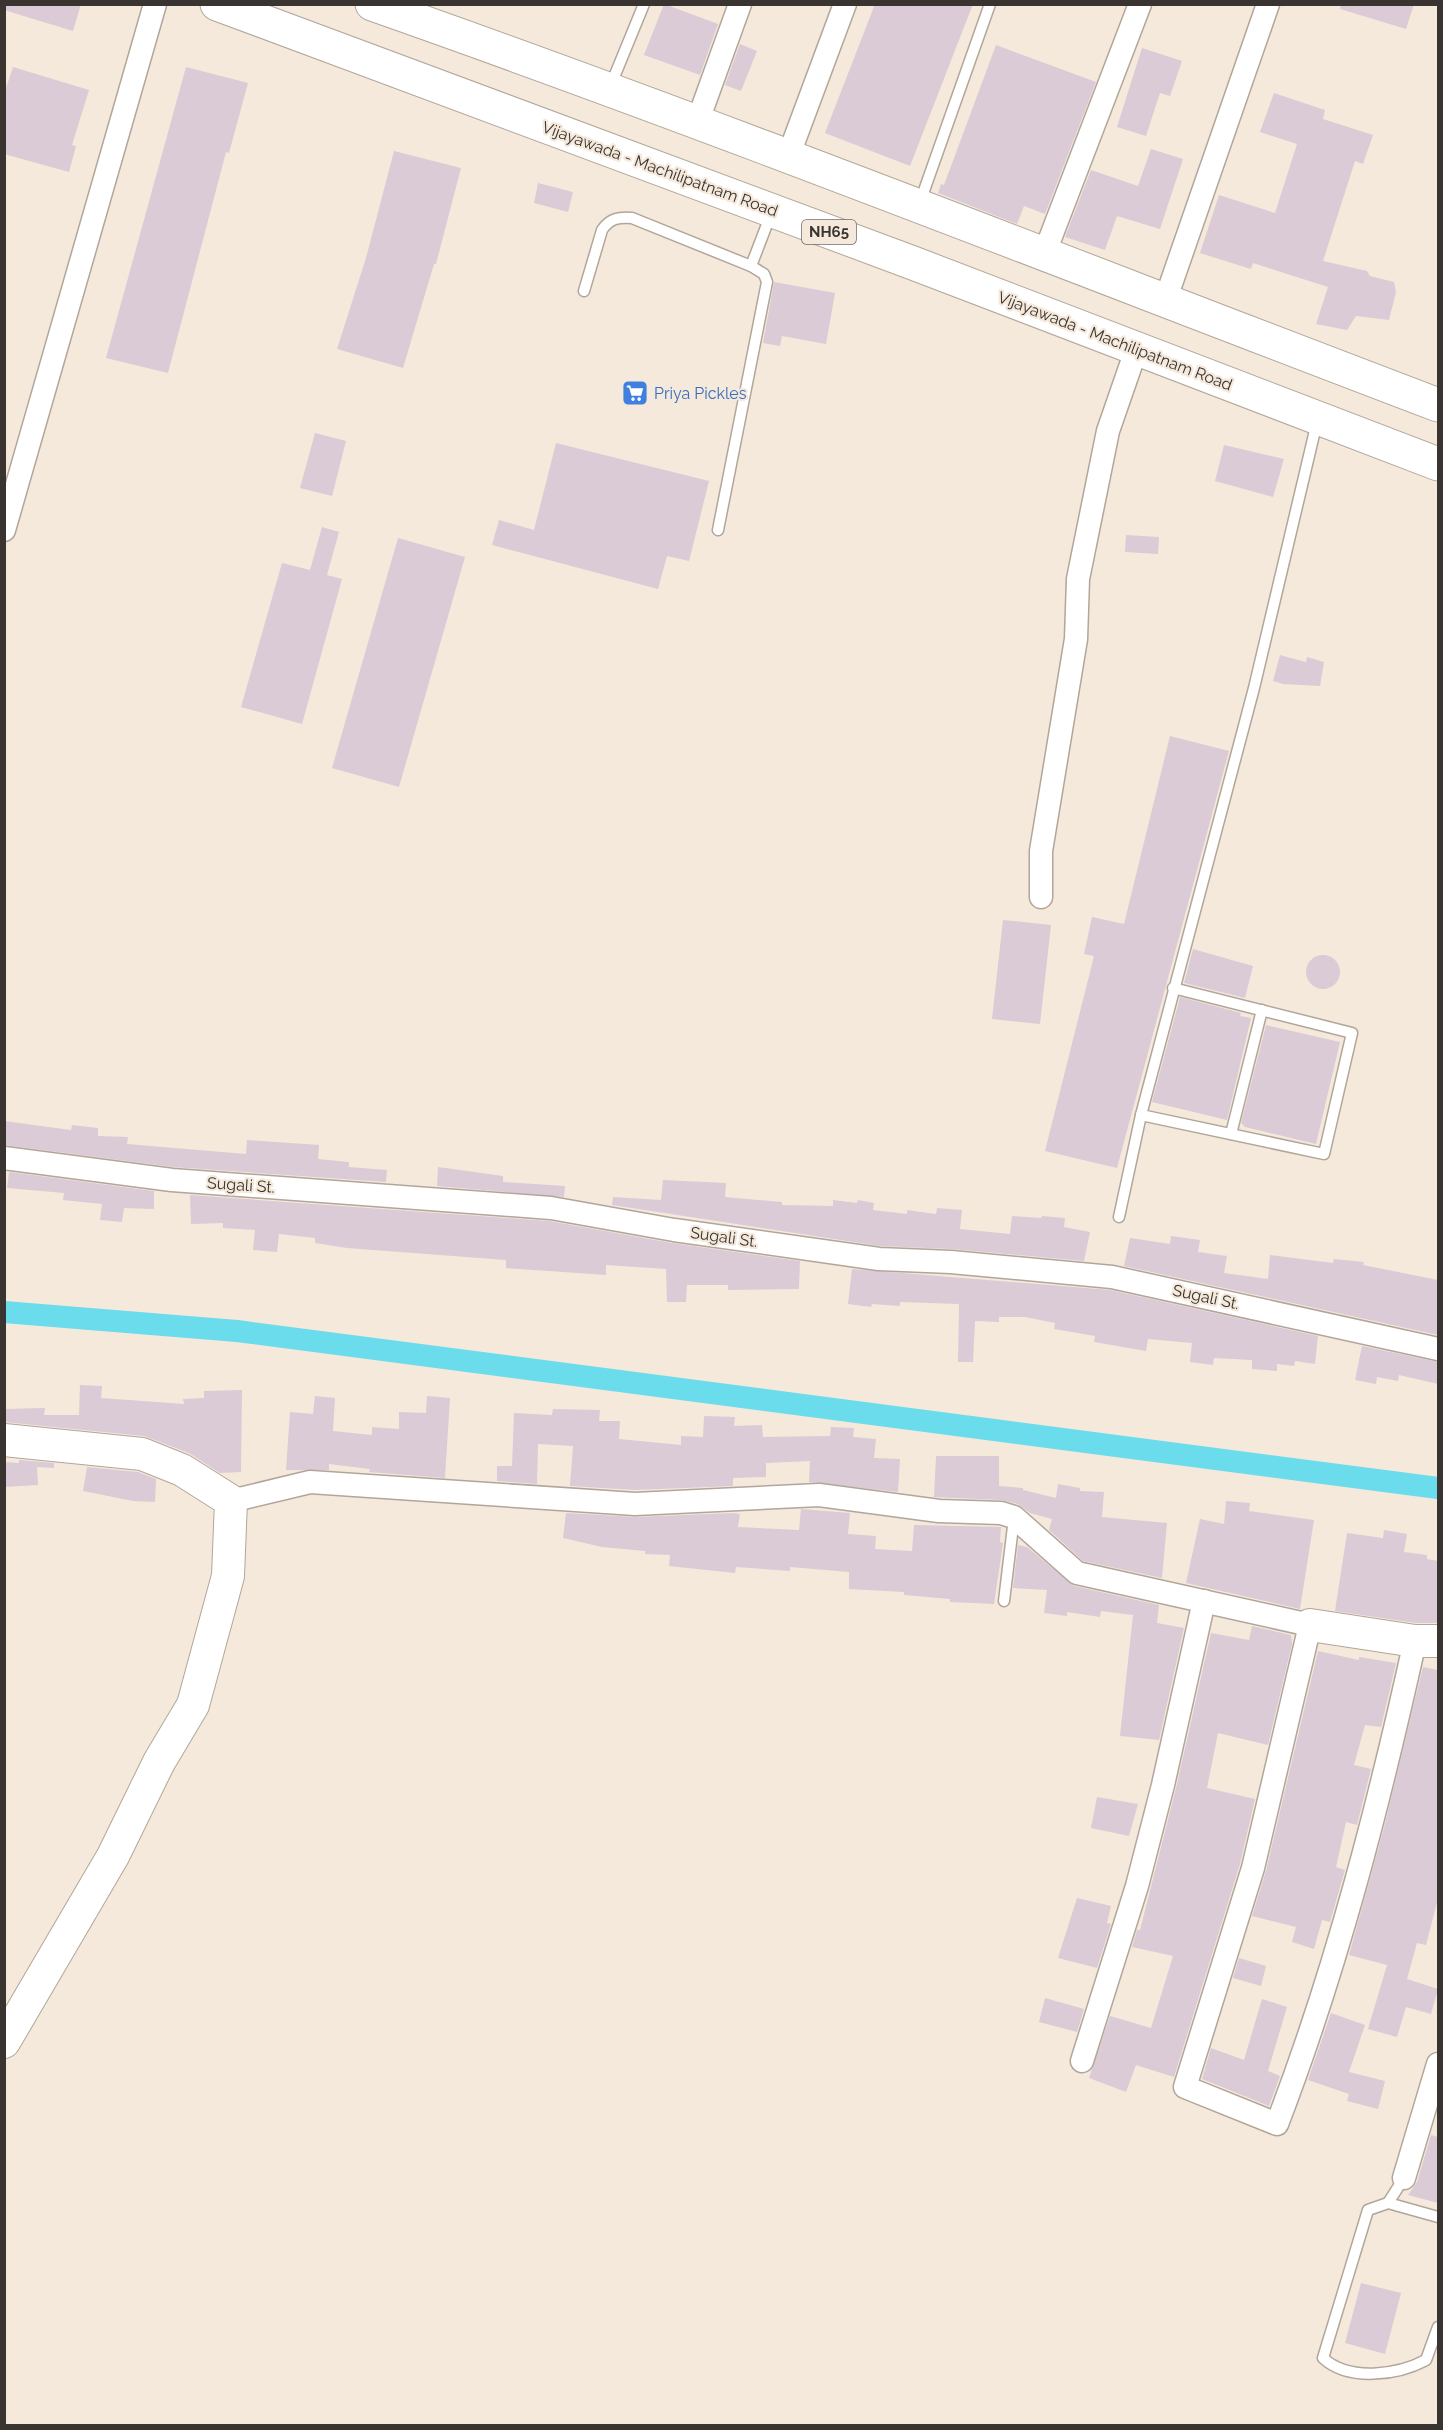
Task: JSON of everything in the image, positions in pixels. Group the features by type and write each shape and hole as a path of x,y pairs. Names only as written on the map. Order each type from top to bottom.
{"highway":[{"name":"Vijayawada - Machilipatnam Road","path":"217,4 772,211 1438,464"},
{"path":"372,4 609,89 1045,252 1164,301 1438,405"}],"street":[{"path":"4,530 155,4"},
{"path":"697,123 740,4"},
{"path":"788,157 845,4"},
{"path":"1045,252 1140,4"},
{"path":"1164,301 1268,4"},
{"path":"1041,897 1041,851 1076,639 1078,579 1108,431 1134,357 1131,347"},
{"name":"Sugali St.","path":"4,1158 172,1180 551,1208 674,1230 879,1259 951,1262 1112,1277 1438,1349"},
{"path":"4,1440 142,1454 182,1470 231,1501 310,1482 635,1504 819,1495 939,1511 1000,1513 1014,1517 1077,1573 1310,1625 1427,1641 1388,1761 1305,2051 1277,2124 1185,2087 1253,1868 1310,1625"},
{"path":"4,2042 113,1857 159,1762 193,1705 228,1576 231,1501"},
{"path":"1082,2061 1137,1886 1161,1797 1203,1601"},
{"path":"1404,2178 1438,2064"}],"lane":[{"path":"609,89 644,4"},
{"path":"919,205 990,4"},
{"path":"751,266 772,211"},
{"path":"584,291 602,230 607,223 621,217 632,218 751,266 764,274 767,282 718,530"},
{"path":"1119,1217 1141,1115 1254,688 1318,418"},
{"path":"1141,1115 1324,1154 1352,1033 1173,988"},
{"path":"1231,1134 1262,1010"},
{"path":"1004,1601 1014,1517"},
{"path":"1388,2203 1404,2178"},
{"path":"1438,2217 1388,2203 1368,2210 1323,2358 1332,2366 1345,2370 1385,2373 1409,2369 1426,2360 1438,2327"}],"building":[{"path":"4,4 81,4 73,31 4,10"},
{"path":"664,4 718,24 700,75 644,55"},
{"path":"875,4 973,4 910,166 825,133"},
{"path":"1341,4 1414,4 1406,29 1340,9"},
{"path":"740,44 757,51 741,91 725,85"},
{"path":"996,45 1096,82 1045,214 1024,206 1017,224 938,193 941,184 944,185"},
{"path":"1142,48 1182,61 1170,96 1160,93 1146,136 1117,127"},
{"path":"13,67 89,90 72,145 76,146 69,172 4,154 4,94"},
{"path":"186,67 248,83 229,153 226,152 168,373 106,358"},
{"path":"1274,93 1325,110 1323,119 1373,135 1363,164 1355,161 1323,261 1367,271 1370,276 1394,282 1396,292 1389,320 1356,316 1347,330 1316,324 1328,287 1253,263 1251,269 1200,253 1219,195 1275,213 1297,144 1260,132"},
{"path":"1151,149 1183,159 1160,229 1117,216 1105,250 1065,237 1091,170 1138,186"},
{"path":"394,151 461,168 436,264 434,264 403,368 337,349 366,258"},
{"path":"538,183 573,192 568,212 534,203"},
{"path":"774,282 835,293 826,344 782,336 780,346 763,343"},
{"path":"315,433 346,441 332,496 300,488"},
{"path":"556,443 709,481 689,561 667,556 658,589 492,545 499,520 534,530"},
{"path":"1224,445 1284,459 1273,497 1215,481"},
{"path":"322,527 339,532 327,575 342,579 302,724 241,707 282,563 310,570"},
{"path":"1126,535 1159,537 1158,554 1125,552"},
{"path":"398,538 465,557 399,787 332,768"},
{"path":"1280,655 1306,662 1307,657 1324,662 1320,686 1283,684 1273,681"},
{"path":"1170,736 1229,751 1117,1168 1045,1151 1094,956 1084,954 1092,917 1124,924"},
{"path":"1003,920 1051,925 1040,1024 992,1019"},
{"path":"1193,949 1253,966 1245,998 1184,983"},
{"path":"1323,955 1335,960 1340,972 1335,984 1323,989 1311,984 1306,972 1311,960"},
{"path":"1180,997 1241,1013 1240,1016 1251,1018 1227,1120 1152,1102"},
{"path":"1266,1025 1340,1042 1316,1144 1245,1127 1241,1123"},
{"path":"4,1121 71,1130 72,1125 98,1128 98,1136 128,1137 127,1144 246,1154 247,1140 319,1145 318,1159 349,1162 349,1167 387,1170 386,1182 173,1167 4,1145"},
{"path":"438,1167 503,1176 503,1182 565,1186 564,1197 437,1186"},
{"path":"9,1172 154,1191 154,1209 124,1208 122,1222 100,1220 102,1204 63,1200 64,1193 7,1188"},
{"path":"663,1180 726,1183 725,1197 782,1202 782,1205 833,1206 833,1200 857,1203 858,1200 874,1203 873,1210 907,1214 907,1210 936,1214 937,1208 962,1210 960,1229 1010,1234 1012,1216 1041,1218 1042,1216 1065,1218 1064,1227 1090,1232 1084,1261 952,1249 880,1246 612,1205 613,1197 661,1200"},
{"path":"190,1195 549,1221 672,1243 800,1261 799,1289 728,1290 728,1285 687,1285 686,1302 667,1302 666,1269 606,1265 606,1275 506,1268 506,1260 347,1248 315,1243 315,1238 279,1234 277,1252 253,1250 255,1230 223,1228 223,1223 191,1224"},
{"path":"1171,1236 1200,1240 1198,1252 1227,1256 1224,1273 1268,1279 1270,1255 1333,1263 1334,1259 1364,1262 1363,1265 1438,1280 1438,1335 1124,1266 1130,1238 1170,1244"},
{"path":"852,1269 1110,1290 1318,1336 1315,1364 1295,1361 1294,1366 1277,1364 1277,1371 1252,1369 1252,1360 1214,1358 1213,1365 1190,1362 1192,1343 1148,1339 1146,1351 1094,1342 1095,1336 1054,1329 1055,1323 1025,1317 999,1317 999,1322 975,1321 973,1362 958,1362 959,1304 900,1302 900,1306 872,1304 871,1307 848,1304"},
{"path":"1362,1346 1438,1362 1438,1384 1399,1375 1398,1381 1377,1377 1376,1384 1355,1380"},
{"path":"80,1385 102,1386 101,1398 184,1404 183,1399 204,1398 204,1391 242,1390 241,1472 220,1473 189,1453 144,1436 4,1422 4,1409 45,1408 44,1415 79,1415"},
{"path":"315,1396 335,1398 333,1431 372,1435 372,1427 399,1429 399,1412 426,1413 427,1396 450,1398 445,1478 369,1472 370,1469 329,1464 329,1470 286,1470 290,1412 313,1414"},
{"path":"553,1409 600,1410 599,1421 620,1421 619,1439 681,1445 681,1436 703,1437 704,1416 735,1417 734,1426 762,1425 763,1437 830,1436 831,1427 854,1428 853,1437 876,1439 874,1458 900,1459 898,1492 809,1482 810,1461 766,1463 766,1477 733,1478 733,1486 635,1490 570,1486 573,1446 538,1444 537,1484 497,1481 497,1466 512,1466 514,1413 552,1415"},
{"path":"936,1456 999,1456 999,1486 1023,1488 1023,1490 1056,1498 1058,1484 1080,1488 1080,1491 1104,1492 1102,1517 1167,1523 1162,1578 1083,1561 1049,1530 1052,1519 1030,1513 1018,1504 1001,1500 934,1497"},
{"path":"19,1460 54,1463 54,1468 37,1467 38,1485 4,1487 4,1462 19,1463"},
{"path":"87,1467 138,1472 156,1479 155,1502 133,1501 83,1491"},
{"path":"1226,1501 1250,1503 1249,1511 1314,1520 1300,1609 1186,1583 1200,1519 1224,1524"},
{"path":"801,1509 850,1513 848,1534 876,1536 875,1549 912,1551 914,1525 1001,1527 1000,1542 1003,1543 994,1604 950,1602 950,1599 904,1595 904,1592 849,1589 849,1572 790,1567 790,1571 736,1567 735,1573 669,1566 670,1555 645,1554 645,1551 602,1547 563,1538 566,1513 636,1517 733,1513 740,1514 738,1527 799,1530"},
{"path":"1384,1530 1407,1534 1404,1552 1427,1555 1427,1559 1438,1561 1438,1623 1416,1623 1335,1611 1347,1533 1383,1538"},
{"path":"1018,1545 1027,1547 1074,1586 1159,1605 1157,1623 1184,1628 1159,1740 1120,1736 1133,1615 1101,1611 1100,1617 1067,1612 1067,1616 1044,1613 1047,1590 1013,1588"},
{"path":"1252,1626 1291,1635 1292,1644 1268,1745 1218,1733 1207,1788 1255,1799 1240,1864 1174,2077 1136,2065 1126,2092 1089,2078 1110,2016 1151,2028 1173,1956 1132,1947 1137,1930 1140,1930 1176,1788 1211,1633 1249,1640"},
{"path":"1318,1651 1359,1660 1359,1657 1396,1663 1381,1727 1365,1725 1354,1765 1371,1769 1357,1825 1346,1822 1336,1867 1345,1870 1330,1922 1322,1920 1314,1949 1292,1942 1296,1927 1252,1916 1266,1871"},
{"path":"1423,1667 1438,1670 1438,1898 1426,1945 1417,1943 1407,1979 1438,1989 1431,2014 1406,2007 1397,2037 1368,2029 1387,1965 1349,1955 1384,1828"},
{"path":"1097,1797 1138,1804 1129,1836 1091,1828"},
{"path":"1077,1898 1111,1906 1107,1923 1111,1924 1097,1968 1058,1958"},
{"path":"1239,1958 1266,1966 1261,1986 1233,1978"},
{"path":"1045,1998 1084,2009 1077,2032 1039,2022"},
{"path":"1262,1999 1287,2007 1268,2071 1280,2076 1269,2106 1202,2079 1211,2048 1244,2060"},
{"path":"1331,2013 1365,2025 1349,2072 1385,2081 1378,2109 1347,2101 1349,2094 1308,2080"},
{"path":"1431,2135 1438,2137 1438,2203 1408,2195 1417,2182"},
{"path":"1361,2283 1401,2293 1385,2354 1345,2343"}],"waterway":[{"path":"4,1312 237,1331 1438,1488"}],"place":[{"name":"Priya Pickles","path":"635,393"}]}
